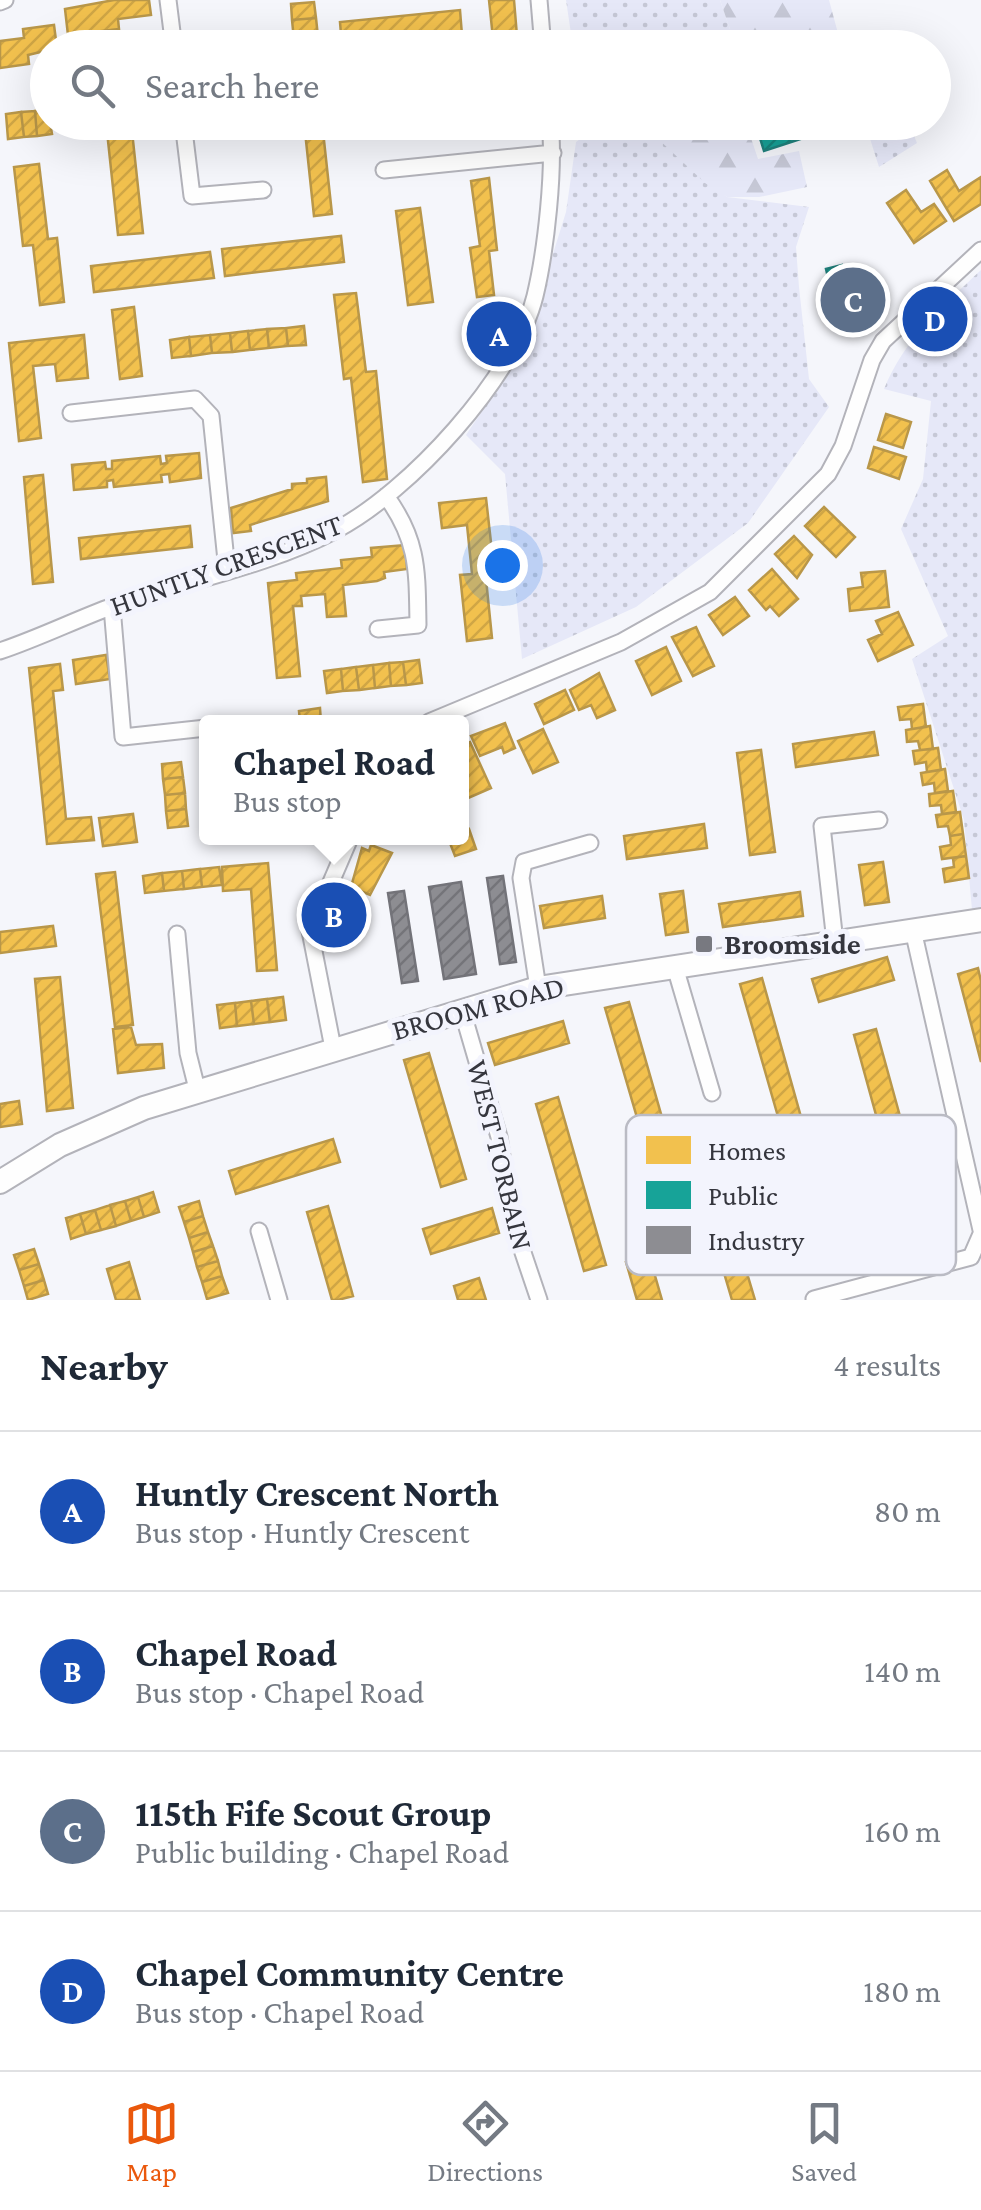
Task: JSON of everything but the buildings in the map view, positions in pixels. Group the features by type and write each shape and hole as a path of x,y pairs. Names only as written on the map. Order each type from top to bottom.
{"street":[{"path":"168,0 172,30"},
{"path":"539,0 542,30"},
{"path":"185,140 192,196 263,190"},
{"name":"HUNTLY CRESCENT","path":"0,651 112,607 336,530 386,496 454,428 510,352 534,298 552,140"},
{"path":"384,170 553,153"},
{"path":"446,715 621,642 710,592 828,474 844,446 872,360 883,341 981,250"},
{"path":"71,413 195,399 211,416 227,570"},
{"path":"378,629 418,625 417,566 408,526 386,496"},
{"path":"112,607 123,736 199,729"},
{"path":"835,942 822,826 879,820"},
{"path":"538,988 521,878 524,862 590,844"},
{"path":"333,1048 310,931 347,845"},
{"name":"BROOM ROAD","path":"0,1182 101,1125 197,1090 538,988 981,920"},
{"path":"914,930 955,1115"},
{"path":"178,934 188,1053 197,1090"},
{"path":"675,967 712,1092"},
{"name":"WEST TORBAIN","path":"462,1010 500,1138 512,1220 539,1300"},
{"path":"956,1119 981,1232 971,1257 956,1261"},
{"path":"259,1231 279,1300"},
{"path":"814,1300 905,1275"}],"green space":[{"path":"566,0 720,0 730,30 570,30"},
{"path":"720,0 829,0 837,30 730,30"},
{"path":"659,140 752,140 758,159 799,151 807,187 759,197 727,197 705,183"},
{"path":"660,140 727,197 809,207 796,247 799,287 809,379 829,407 748,523 636,607 522,659 505,474 466,435 523,350 566,212 576,142"},
{"path":"870,140 916,140 917,143 879,167"},
{"path":"981,270 981,909 972,910 964,820 912,659 948,636 901,529 923,479 931,401 884,389 914,339"}],"place":[{"name":"115th Fife Scout Group","path":"853,300"},
{"name":"Chapel Community Centre","path":"935,319"},
{"name":"Huntly Crescent North","path":"499,334"},
{"name":"Chapel Road","path":"334,915"},
{"name":"Broomside","path":"704,944"}]}
